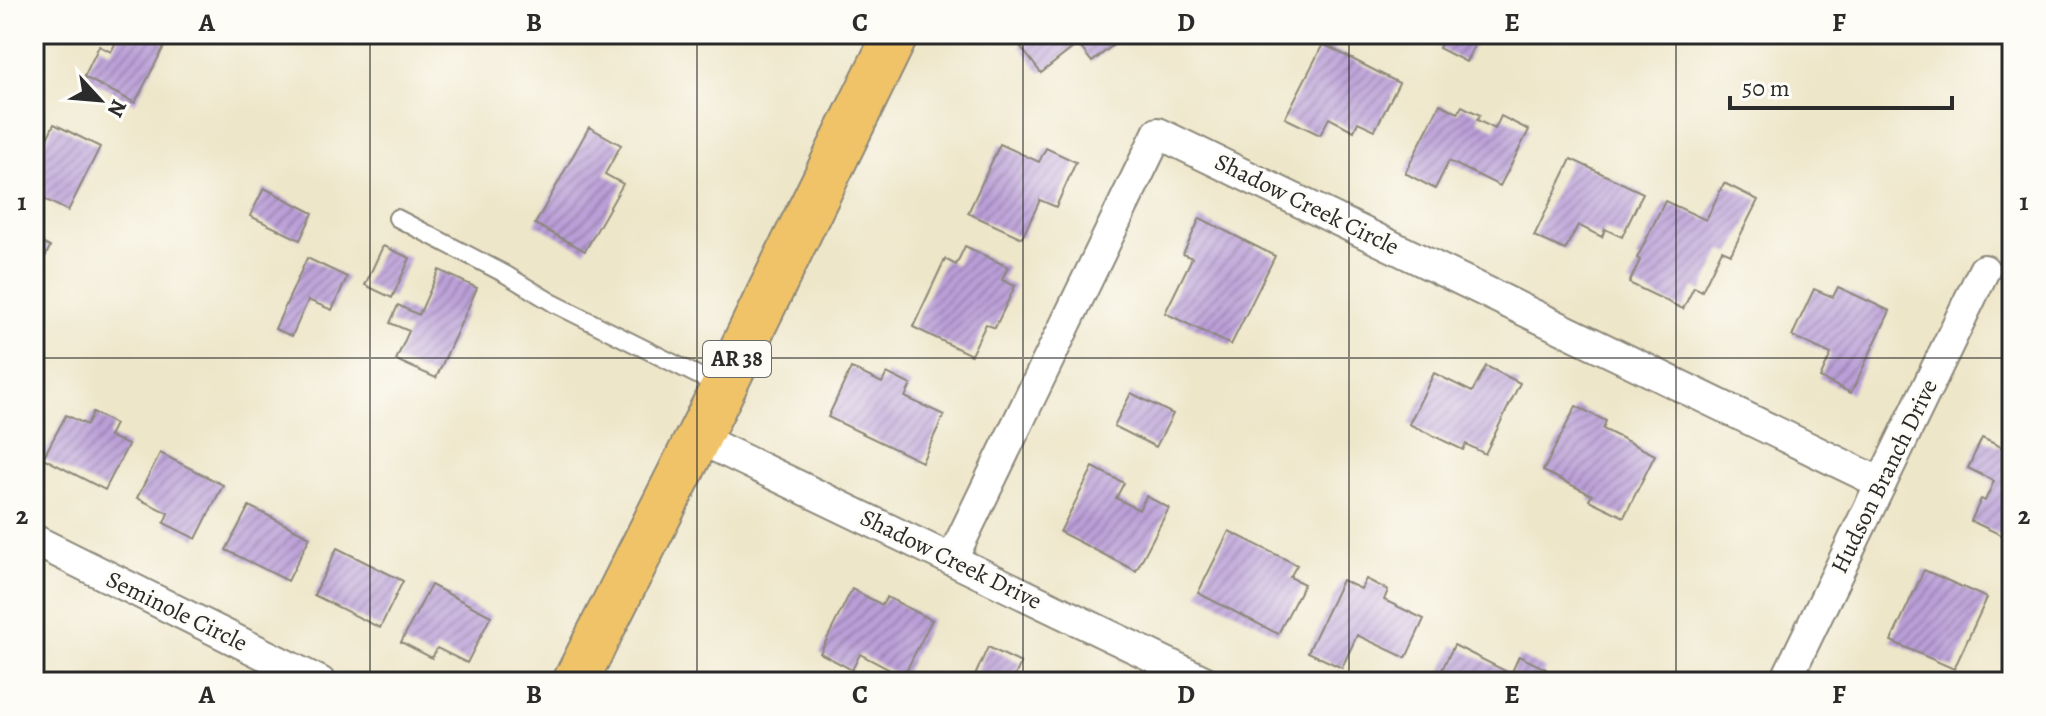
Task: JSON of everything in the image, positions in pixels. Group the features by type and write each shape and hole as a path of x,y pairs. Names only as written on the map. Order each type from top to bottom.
{"main road":[{"name":"AR 38","path":"575,682 896,34"}],"street":[{"name":"Shadow Creek Circle","path":"952,559 1158,133 1881,483"},
{"name":"Hudson Branch Drive","path":"1785,682 1984,270"},
{"name":"Shadow Creek Drive","path":"696,437 1206,682"},
{"name":"Seminole Circle","path":"34,540 320,682"}],"lane":[{"path":"397,218 505,274 553,303 723,388"}],"building":[{"path":"120,34 149,34 166,43 135,103 84,77 99,46 111,52"},
{"path":"1033,34 1114,34 1119,40 1092,62 1078,44 1041,73 1020,46"},
{"path":"1446,34 1480,34 1466,62 1439,48"},
{"path":"1323,44 1399,83 1375,130 1358,122 1354,131 1329,118 1320,135 1285,118"},
{"path":"1440,104 1458,113 1462,106 1480,115 1477,120 1495,129 1501,116 1529,130 1500,186 1449,161 1435,189 1405,173"},
{"path":"54,124 100,147 68,211 34,194 34,158 37,159"},
{"path":"589,127 621,145 605,174 623,184 585,251 535,224"},
{"path":"1000,144 1039,162 1046,148 1076,162 1056,207 1040,200 1022,238 968,213"},
{"path":"1571,159 1643,193 1622,237 1605,229 1602,237 1578,225 1565,250 1534,236"},
{"path":"1724,183 1758,200 1731,254 1722,250 1702,291 1694,287 1683,309 1629,283 1640,260 1637,258 1665,201 1706,220"},
{"path":"264,188 313,213 300,240 250,216"},
{"path":"1200,218 1275,256 1231,345 1165,313 1192,258 1183,254"},
{"path":"34,239 50,247 34,279"},
{"path":"383,246 410,258 392,298 365,285"},
{"path":"965,246 1008,267 1002,280 1015,286 995,328 986,324 971,355 913,327 945,259 956,265"},
{"path":"307,258 347,277 332,310 308,300 292,336 275,329"},
{"path":"439,270 477,288 436,378 396,360 409,331 390,323 398,305 419,315"},
{"path":"1838,287 1890,311 1851,393 1820,378 1831,354 1792,336 1814,289 1833,297"},
{"path":"1486,366 1520,383 1485,454 1466,444 1463,450 1409,424 1434,373 1472,392"},
{"path":"851,368 882,383 887,373 911,385 905,397 944,415 922,462 828,417"},
{"path":"1131,393 1173,414 1156,447 1114,426"},
{"path":"1576,406 1606,421 1603,429 1655,455 1624,517 1589,500 1592,495 1543,471"},
{"path":"93,412 115,424 109,436 128,445 105,490 43,458 66,415 87,425"},
{"path":"1982,438 2012,452 2012,540 1971,521 1994,481 1968,468"},
{"path":"160,453 223,485 196,539 164,523 168,513 137,498"},
{"path":"1093,467 1124,483 1116,498 1139,510 1146,496 1169,508 1136,571 1060,532"},
{"path":"249,506 310,537 288,581 226,550"},
{"path":"1229,531 1297,565 1290,577 1304,584 1278,634 1198,593"},
{"path":"337,548 403,581 380,628 314,595"},
{"path":"1924,570 1987,598 1954,669 1891,641"},
{"path":"1366,579 1388,590 1384,600 1424,619 1406,658 1357,635 1342,668 1308,652 1342,580 1361,589"},
{"path":"431,585 491,616 467,663 437,648 432,658 401,642"},
{"path":"852,589 882,605 887,597 932,620 903,677 860,654 852,670 820,653"},
{"path":"1454,645 1511,674 1519,656 1546,669 1539,682 1436,682"},
{"path":"988,647 1021,663 1012,682 972,682"}]}
